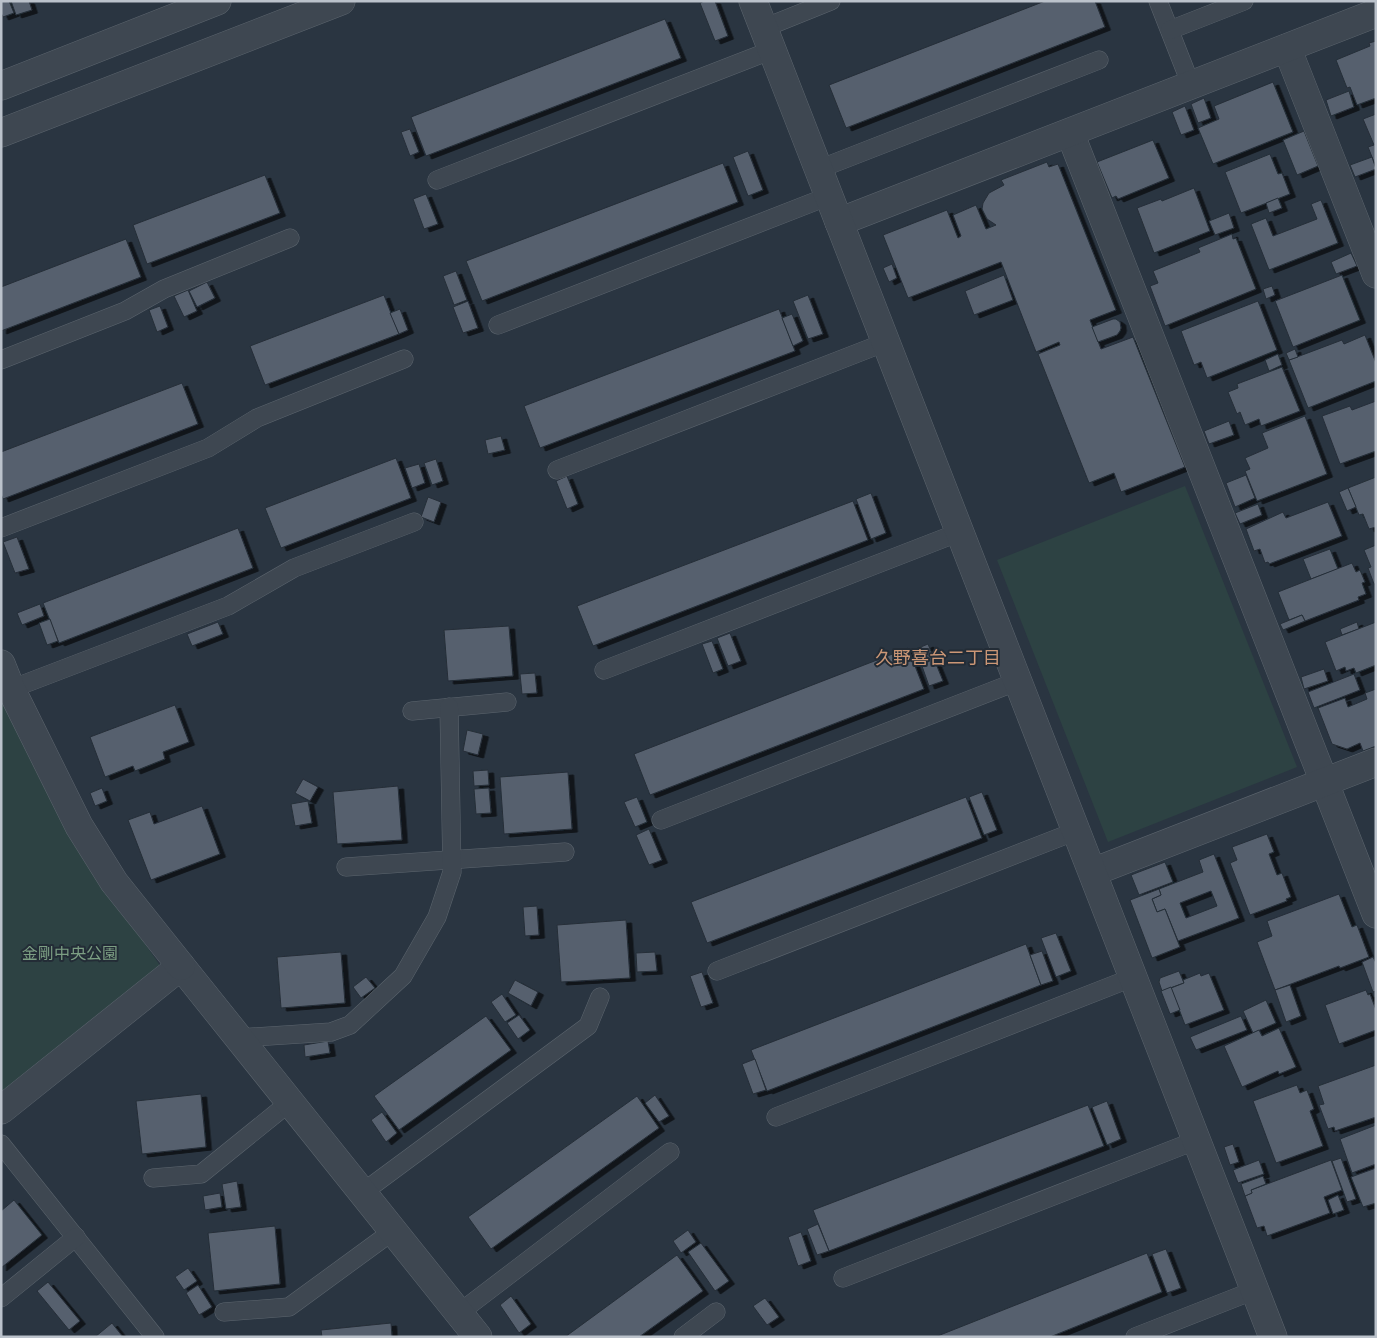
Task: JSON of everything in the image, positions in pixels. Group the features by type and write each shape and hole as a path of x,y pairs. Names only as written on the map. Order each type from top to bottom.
{"street":[{"path":"1,86 217,1"},
{"path":"1,133 341,1"},
{"path":"753,1 1273,1337"},
{"path":"839,222 1376,13"},
{"path":"1287,48 1376,274"},
{"path":"1070,132 1376,914"},
{"path":"6,676 79,826 114,882 478,1337"},
{"path":"1092,872 1376,762"},
{"path":"1,1110 181,966"}],"lane":[{"path":"437,180 768,39 831,1"},
{"path":"1158,1 1191,85"},
{"path":"1170,30 1244,1"},
{"path":"819,169 1098,60"},
{"path":"498,325 829,196"},
{"path":"1,360 125,311 164,289 290,238"},
{"path":"557,470 886,342"},
{"path":"1,528 208,448 257,418 404,359"},
{"path":"6,676 228,606 294,568 414,522"},
{"path":"604,670 960,532"},
{"path":"661,820 1018,681"},
{"path":"412,711 507,702"},
{"path":"238,1038 331,1032 350,1025 403,976 437,918 452,872 449,707"},
{"path":"716,971 1076,831"},
{"path":"346,867 565,852"},
{"path":"776,1117 1134,977"},
{"path":"362,1193 588,1026 600,997"},
{"path":"153,1178 201,1174 290,1102"},
{"path":"843,1278 1197,1140"},
{"path":"1,1144 155,1337"},
{"path":"459,1313 670,1152"},
{"path":"224,1312 289,1307 393,1231"},
{"path":"1,1298 76,1237"},
{"path":"1135,1337 1255,1290"},
{"path":"684,1337 716,1312"}],"green space":[{"path":"1185,486 1297,767 1108,842 997,560"},
{"name":"金剛中央公園","path":"1,695 112,896 161,967 1,1092"}],"building":[{"path":"1,1 9,1 14,13 3,17"},
{"path":"11,1 29,1 32,10 16,15"},
{"path":"715,1 728,36 715,41 700,3"},
{"path":"1045,1 1095,1 1105,27 846,128 829,85"},
{"path":"665,19 681,58 426,156 411,117"},
{"path":"1376,41 1376,98 1357,105 1350,87 1347,88 1336,60 1370,46 1369,43"},
{"path":"1273,82 1293,132 1213,164 1198,128 1219,119 1214,106"},
{"path":"1349,91 1354,107 1331,116 1326,100"},
{"path":"1204,98 1211,118 1198,123 1191,104"},
{"path":"1185,106 1194,130 1181,135 1172,112"},
{"path":"1376,114 1376,167 1368,147 1374,145 1363,119"},
{"path":"410,129 419,152 410,156 401,132"},
{"path":"1304,131 1318,166 1297,175 1283,140"},
{"path":"1153,140 1169,178 1118,199 1116,196 1112,198 1097,162"},
{"path":"748,151 763,190 748,196 733,157"},
{"path":"1270,154 1278,174 1282,173 1290,194 1241,213 1225,172"},
{"path":"1372,157 1376,169 1355,177 1350,165"},
{"path":"1047,162 1049,167 1058,164 1116,310 1090,320 1101,349 1133,337 1185,467 1121,492 1114,473 1089,483 1038,354 1060,345 1059,342 1036,352 1001,262 908,298 883,235 947,210 958,238 961,236 953,215 976,205 986,229 996,225 987,219 982,209 989,193 1004,185 1001,180"},
{"path":"723,163 738,202 482,301 466,261"},
{"path":"265,175 280,213 147,264 133,225"},
{"path":"1194,188 1210,231 1154,253 1137,208 1161,199 1162,201"},
{"path":"426,194 438,224 424,229 413,199"},
{"path":"1278,198 1282,208 1269,213 1266,203"},
{"path":"1321,200 1338,243 1269,270 1251,224 1266,218 1273,236 1317,219 1311,204"},
{"path":"1229,213 1234,228 1215,235 1209,221"},
{"path":"1232,234 1233,239 1236,238 1256,289 1165,326 1150,286 1158,283 1153,271 1200,252 1198,248"},
{"path":"126,239 141,277 1,331 1,287"},
{"path":"1351,253 1357,266 1336,274 1331,262"},
{"path":"892,264 897,278 889,282 883,268"},
{"path":"456,271 467,300 454,305 443,276"},
{"path":"1004,275 1013,300 974,315 965,291"},
{"path":"1342,275 1360,320 1293,347 1275,301"},
{"path":"207,282 215,298 197,307 189,291"},
{"path":"1272,286 1275,295 1266,299 1263,289"},
{"path":"188,290 197,311 184,317 174,296"},
{"path":"384,295 399,334 265,385 250,346"},
{"path":"808,295 823,334 808,339 793,301"},
{"path":"468,301 478,328 463,333 453,307"},
{"path":"1258,301 1277,350 1207,378 1201,362 1194,365 1181,331"},
{"path":"160,306 168,327 157,332 149,310"},
{"path":"400,309 408,330 399,334 390,313"},
{"path":"779,309 795,351 540,448 524,406"},
{"path":"792,314 803,341 793,346 782,318"},
{"path":"1113,319 1120,322 1120,331 1117,335 1098,342 1092,327"},
{"path":"1365,335 1376,363 1376,381 1308,408 1289,360 1342,340 1344,344"},
{"path":"1295,349 1298,357 1289,360 1286,353"},
{"path":"1278,354 1282,365 1269,371 1265,360"},
{"path":"1282,367 1300,411 1261,426 1259,419 1245,425 1240,412 1237,414 1228,392 1238,388 1237,384"},
{"path":"182,383 198,424 3,499 1,494 1,452"},
{"path":"1376,401 1376,451 1340,464 1322,416 1350,406 1352,410"},
{"path":"1305,416 1327,474 1257,501 1245,471 1250,469 1245,458 1268,448 1262,433"},
{"path":"1229,421 1234,435 1209,444 1204,431"},
{"path":"501,436 505,450 488,454 485,440"},
{"path":"396,458 411,498 281,548 265,508"},
{"path":"436,459 443,481 432,485 424,463"},
{"path":"419,464 425,483 412,488 405,468"},
{"path":"1246,475 1255,498 1235,507 1226,483"},
{"path":"567,476 578,504 567,509 556,481"},
{"path":"1376,477 1376,527 1369,529 1363,514 1359,515 1348,488"},
{"path":"1348,488 1356,507 1347,511 1339,492"},
{"path":"871,493 886,533 871,539 856,499"},
{"path":"428,497 441,502 434,522 421,517"},
{"path":"853,501 868,540 593,646 577,606"},
{"path":"1328,502 1342,536 1269,564 1268,562 1265,563 1260,549 1254,551 1246,529 1283,512 1286,518"},
{"path":"1258,504 1262,515 1240,524 1235,513"},
{"path":"238,528 253,568 59,643 43,603"},
{"path":"17,537 29,569 15,573 3,542"},
{"path":"1376,545 1376,584 1374,584 1368,568 1371,567 1364,550"},
{"path":"1330,549 1338,569 1311,579 1303,559"},
{"path":"1352,563 1356,572 1360,570 1365,582 1362,583 1366,594 1358,597 1359,600 1305,621 1302,615 1289,620 1278,592"},
{"path":"40,604 44,616 22,625 17,613"},
{"path":"1302,615 1305,621 1283,630 1280,624"},
{"path":"50,619 58,641 47,645 39,623"},
{"path":"218,622 223,634 192,646 187,634"},
{"path":"1357,622 1359,629 1342,635 1340,629"},
{"path":"1376,622 1376,665 1356,673 1354,668 1346,671 1345,667 1336,671 1325,642"},
{"path":"509,626 513,676 448,681 444,630"},
{"path":"730,633 741,661 728,666 717,638"},
{"path":"712,641 723,669 713,673 702,644"},
{"path":"928,644 943,681 929,686 916,649"},
{"path":"908,648 924,689 650,795 634,754"},
{"path":"1324,669 1328,681 1304,689 1301,677"},
{"path":"535,673 537,693 522,694 520,674"},
{"path":"1354,674 1360,690 1314,708 1308,692"},
{"path":"1376,689 1376,746 1363,751 1360,743 1347,749 1332,744 1318,708 1345,698 1348,707 1367,699 1365,693"},
{"path":"175,705 189,742 163,752 165,759 135,771 133,766 105,777 90,737"},
{"path":"467,730 483,734 478,755 463,751"},
{"path":"488,770 489,785 474,786 473,771"},
{"path":"568,772 572,829 504,834 500,777"},
{"path":"303,779 318,787 310,801 295,793"},
{"path":"398,786 402,840 337,844 333,792"},
{"path":"102,788 107,801 95,806 90,793"},
{"path":"489,788 491,813 476,814 474,789"},
{"path":"982,792 997,830 984,835 969,797"},
{"path":"637,797 647,822 635,827 624,802"},
{"path":"966,797 982,838 707,943 691,902"},
{"path":"308,801 312,823 295,826 291,804"},
{"path":"202,806 220,854 151,880 128,820 150,812 154,824"},
{"path":"649,829 662,860 649,865 636,835"},
{"path":"1267,834 1274,852 1269,854 1277,875 1282,873 1291,897 1286,899 1287,901 1250,915 1230,863 1237,860 1232,847"},
{"path":"1214,854 1239,918 1178,941 1165,909 1157,912 1152,899 1161,895 1159,889 1203,872 1199,860","holes":["1211,891 1217,906 1186,918 1180,903"]},
{"path":"1165,862 1173,882 1139,895 1131,875"},
{"path":"1159,889 1161,895 1152,899 1157,912 1165,909 1180,947 1152,958 1130,900"},
{"path":"1339,894 1352,927 1357,925 1369,957 1275,990 1257,942 1272,936 1267,921"},
{"path":"537,906 539,935 525,936 523,907"},
{"path":"626,920 630,978 561,982 557,925"},
{"path":"1056,933 1071,971 1056,977 1041,938"},
{"path":"1026,944 1041,985 767,1091 751,1050"},
{"path":"1042,951 1053,981 1041,985 1030,955"},
{"path":"341,952 345,1003 281,1008 277,957"},
{"path":"655,952 657,971 637,972 636,953"},
{"path":"1373,957 1376,963 1376,991 1373,992 1362,962"},
{"path":"1179,971 1184,983 1162,991 1159,982 1160,978"},
{"path":"702,972 713,1003 701,1007 690,976"},
{"path":"1200,973 1201,976 1209,973 1224,1010 1185,1025 1171,988 1184,983 1183,980"},
{"path":"366,977 375,988 361,998 353,987"},
{"path":"515,980 538,992 531,1006 508,993"},
{"path":"1290,985 1301,1016 1286,1022 1275,990"},
{"path":"1171,987 1180,1010 1170,1014 1161,991"},
{"path":"1366,990 1368,995 1370,994 1376,1010 1376,1030 1339,1044 1325,1005"},
{"path":"502,994 516,1015 505,1022 491,1002"},
{"path":"1266,1000 1276,1023 1253,1033 1243,1011"},
{"path":"519,1015 530,1030 518,1039 507,1023"},
{"path":"486,1016 511,1050 399,1130 374,1096"},
{"path":"1241,1016 1247,1030 1196,1050 1190,1037"},
{"path":"1279,1028 1296,1067 1279,1074 1278,1071 1242,1087 1224,1046 1259,1030 1262,1036"},
{"path":"328,1041 330,1053 305,1057 304,1045"},
{"path":"755,1059 766,1090 753,1094 742,1064"},
{"path":"1376,1065 1376,1117 1335,1131 1334,1127 1328,1129 1319,1105 1324,1104 1318,1086"},
{"path":"1297,1085 1300,1093 1307,1090 1314,1109 1310,1111 1323,1146 1276,1163 1253,1101"},
{"path":"201,1094 206,1147 142,1154 136,1101"},
{"path":"655,1095 669,1116 659,1122 645,1103"},
{"path":"637,1096 659,1128 491,1249 468,1217"},
{"path":"1107,1101 1121,1139 1107,1145 1092,1107"},
{"path":"1088,1105 1104,1146 829,1251 813,1210"},
{"path":"382,1112 397,1133 386,1142 371,1120"},
{"path":"1376,1125 1376,1164 1352,1173 1340,1139"},
{"path":"1233,1144 1239,1162 1230,1165 1224,1147"},
{"path":"1341,1158 1356,1199 1347,1202 1332,1161"},
{"path":"1259,1160 1264,1174 1238,1183 1233,1170"},
{"path":"1331,1160 1342,1190 1324,1197 1330,1213 1267,1236 1264,1226 1257,1228 1245,1196 1252,1193 1251,1190"},
{"path":"1376,1168 1376,1203 1363,1207 1351,1177"},
{"path":"1263,1176 1266,1184 1251,1190 1252,1193 1245,1196 1241,1184"},
{"path":"237,1181 241,1207 226,1209 222,1184"},
{"path":"220,1193 222,1207 205,1210 203,1196"},
{"path":"1338,1195 1344,1210 1333,1214 1328,1200"},
{"path":"14,1200 42,1235 1,1268 1,1211"},
{"path":"818,1224 829,1251 817,1255 807,1229"},
{"path":"275,1226 280,1284 214,1291 208,1233"},
{"path":"688,1230 696,1242 681,1253 673,1241"},
{"path":"801,1232 811,1261 798,1266 788,1237"},
{"path":"701,1243 729,1281 715,1291 688,1252"},
{"path":"1166,1249 1181,1288 1167,1293 1152,1254"},
{"path":"1147,1253 1162,1292 1050,1337 935,1337"},
{"path":"677,1255 703,1291 639,1337 565,1337"},
{"path":"188,1268 197,1281 184,1290 175,1277"},
{"path":"48,1282 80,1321 69,1330 37,1291"},
{"path":"198,1285 212,1307 199,1315 186,1293"},
{"path":"511,1296 531,1324 519,1333 500,1305"},
{"path":"765,1298 779,1317 767,1325 753,1306"},
{"path":"112,1323 123,1337 95,1337"},
{"path":"391,1323 392,1337 322,1337 321,1330"}],"district":[{"name":"久野喜台二丁目","path":"938,658"}]}
